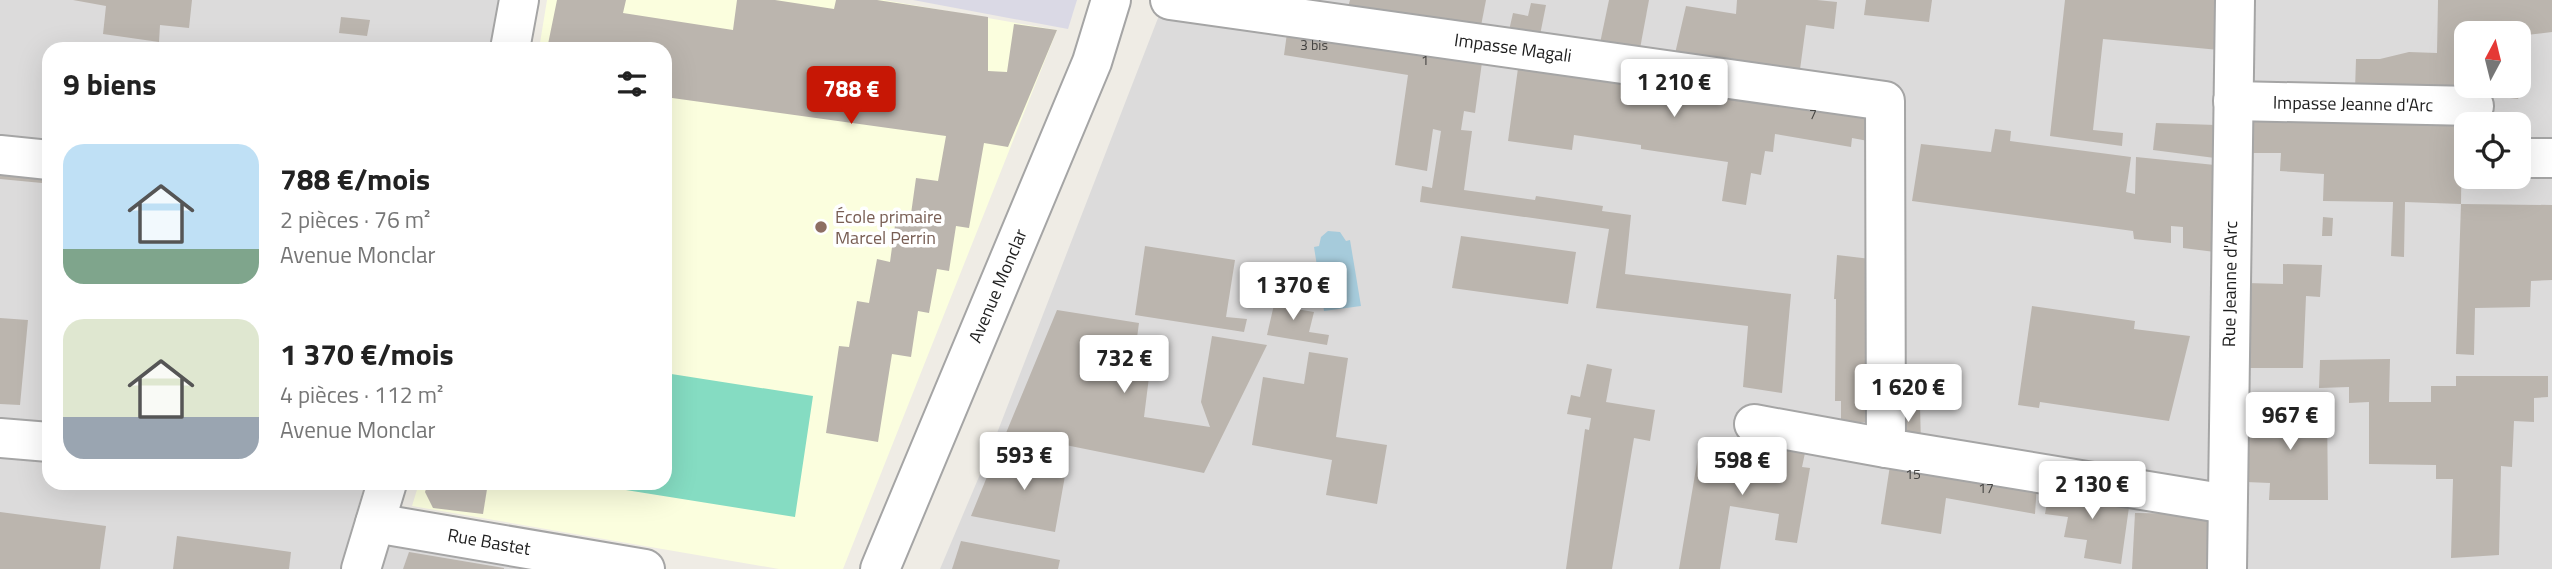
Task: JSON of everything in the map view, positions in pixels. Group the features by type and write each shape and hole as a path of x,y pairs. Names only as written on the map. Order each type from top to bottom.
{"street":[{"path":"511,42 519,0"},
{"name":"Avenue Monclar","path":"880,569 1092,62 1111,0"},
{"name":"Impasse Magali","path":"1170,0 1885,101 1886,448"},
{"name":"Rue Jeanne d'Arc","path":"2227,569 2235,0"},
{"name":"Impasse Jeanne d'Arc","path":"2233,101 2474,106"},
{"path":"0,155 42,159"},
{"path":"1754,424 2227,504"},
{"path":"0,438 42,441"},
{"path":"361,569 385,490"},
{"name":"Rue Bastet","path":"375,523 645,569"}],"shaded area":[{"path":"0,0 502,0 494,42 42,42 42,490 363,490 350,534 570,569 0,569"},
{"name":"École primaire Marcel Perrin","path":"547,0 884,0 1057,30 843,569 779,569 412,506 417,490 672,490 672,42 540,42"},
{"path":"913,0 1077,0 1068,29"},
{"path":"1165,0 2552,0 2552,569 940,569 992,446"}],"green space":[{"path":"672,374 813,396 795,517 626,490 672,490"}],"water":[{"path":"1328,231 1340,232 1346,241 1350,240 1361,306 1324,311 1314,247 1319,246 1321,237"}],"building":[{"path":"73,0 192,0 189,28 160,25 159,42 103,34 106,6"},
{"path":"557,0 626,0 623,13 733,30 737,0 775,0 834,9 836,0 877,0 988,17 988,71 1007,72 1014,24 1057,30 1008,147 984,143 969,228 956,226 949,271 937,269 929,313 918,311 911,357 892,354 878,442 826,433 839,346 849,347 857,301 869,303 877,259 890,262 896,218 910,221 916,178 938,181 946,136 672,98 672,42 548,42"},
{"path":"1350,0 1486,0 1480,31 1347,11"},
{"path":"1609,0 1649,0 1639,54 1599,48"},
{"path":"1737,0 1837,2 1834,29 1806,25 1799,77 1674,58 1686,6 1736,14"},
{"path":"1866,0 1932,0 1929,22 1864,15"},
{"path":"2065,0 2221,0 2219,50 2103,39 2093,130 2123,133 2122,146 2050,136"},
{"path":"2438,0 2552,0 2552,32 2531,34 2531,21 2454,21 2454,92 2355,90 2356,59 2380,59 2409,52 2437,53"},
{"path":"1531,3 1546,5 1539,40 1508,35 1513,13 1528,16"},
{"path":"341,17 370,20 367,36 339,33"},
{"path":"1288,26 1483,55 1475,113 1464,111 1461,130 1472,131 1464,190 1535,200 1536,196 1603,206 1602,211 1631,215 1625,274 1791,294 1782,393 1743,387 1748,326 1596,308 1609,229 1420,202 1422,186 1432,188 1441,131 1433,129 1427,171 1395,165 1408,75 1284,55"},
{"path":"1519,61 1879,112 1879,143 1852,138 1851,147 1775,134 1773,152 1765,151 1761,175 1751,173 1746,205 1722,201 1728,162 1641,149 1641,145 1574,135 1572,150 1508,141"},
{"path":"2249,115 2454,121 2454,189 2461,189 2461,204 2405,202 2404,257 2391,256 2393,202 2323,201 2324,174 2280,171 2281,153 2248,153"},
{"path":"2156,123 2216,125 2215,158 2153,150"},
{"path":"1995,129 2011,131 2010,141 2131,157 2126,192 2135,194 2136,157 2215,165 2215,252 2183,248 2183,227 2171,226 2171,243 2134,239 2133,231 1912,201 1921,144 1991,152"},
{"path":"0,165 42,170 42,183 0,179"},
{"path":"2461,204 2552,205 2552,280 2531,281 2530,307 2475,308 2474,355 2456,354"},
{"path":"2323,217 2333,218 2332,236 2322,236"},
{"path":"1461,236 1576,252 1568,304 1452,288"},
{"path":"1145,246 1235,260 1226,317 1247,319 1244,332 1135,315"},
{"path":"1837,255 1879,260 1878,423 1841,421 1841,401 1835,401 1834,299"},
{"path":"2283,264 2322,265 2320,297 2306,296 2303,368 2245,368 2247,283 2283,284"},
{"path":"1276,296 1298,299 1296,309 1314,312 1309,332 1329,335 1327,345 1267,335"},
{"path":"2032,306 2135,321 2134,329 2190,336 2169,421 2040,402 2039,408 2018,405"},
{"path":"1057,310 1139,323 1132,374 1149,377 1144,417 1210,427 1201,402 1212,336 1267,345 1204,473 1006,433"},
{"path":"0,318 28,320 20,405 0,404"},
{"path":"1309,352 1348,358 1336,437 1387,445 1377,504 1326,495 1332,460 1252,445 1263,377 1304,384"},
{"path":"2390,359 2389,402 2431,402 2431,386 2456,386 2456,376 2548,376 2548,397 2534,398 2534,422 2514,421 2512,467 2501,466 2499,555 2451,558 2453,479 2436,479 2436,465 2369,464 2369,402 2349,403 2349,387 2319,388 2320,360"},
{"path":"1587,364 1612,369 1606,402 1655,410 1650,441 1634,438 1612,569 1566,569 1585,429 1589,430 1591,418 1567,414 1571,395 1580,397"},
{"path":"1896,404 1920,406 1921,445 1895,440"},
{"path":"2252,406 2327,407 2328,500 2269,500 2270,483 2246,482"},
{"path":"1742,442 1805,453 1802,467 1810,468 1797,543 1775,540 1779,514 1730,506 1720,569 1679,569 1700,445 1740,453"},
{"path":"1020,450 1068,459 1055,532 971,516 993,462 1017,468"},
{"path":"1891,459 2037,484 2035,514 1946,498 1941,534 1881,524"},
{"path":"2050,486 2130,500 2121,564 2084,558 2087,540 2064,537 2068,517 2045,514"},
{"path":"487,490 483,514 433,508 425,492"},
{"path":"0,512 106,526 100,569 0,569"},
{"path":"2135,513 2212,514 2212,569 2132,569"},
{"path":"177,536 291,552 289,569 173,569"},
{"path":"961,541 1060,560 1058,569 952,569"},
{"path":"409,552 504,568 504,569 403,569"}],"place":[{"name":"École primaire Marcel Perrin","path":"821,227"}]}
